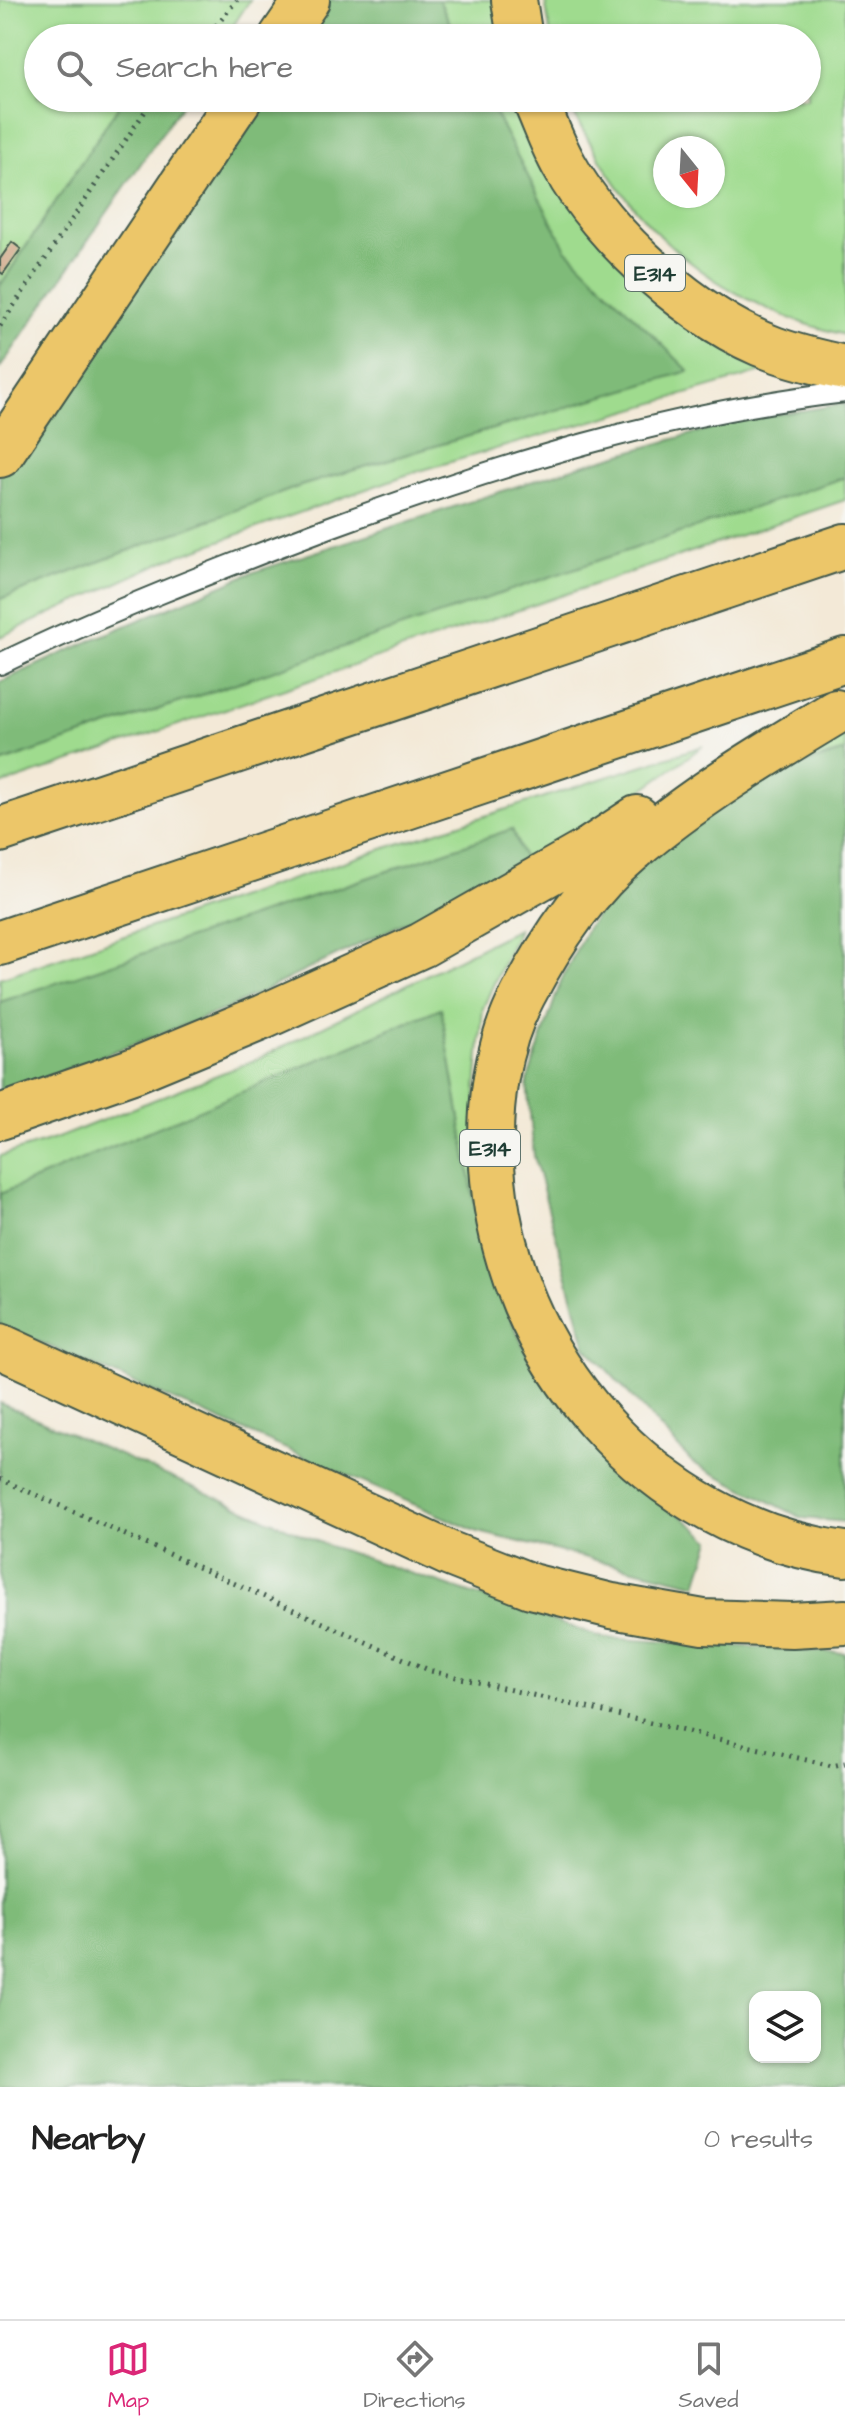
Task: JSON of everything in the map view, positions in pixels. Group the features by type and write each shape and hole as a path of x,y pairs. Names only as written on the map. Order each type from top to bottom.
{"highway":[{"path":"291,24 307,0"},
{"path":"514,0 518,24"},
{"path":"0,455 231,112"},
{"name":"E314","path":"540,112 565,167 612,234 658,276 721,324 772,348 845,368"},
{"path":"0,830 845,546"},
{"path":"0,943 845,660"},
{"name":"E314","path":"0,1117 135,1070 263,1017 422,945 584,853 703,770 748,744 841,710"},
{"name":"E314","path":"841,710 752,763 668,822 598,883 566,924 521,999 509,1030 495,1084 490,1131 498,1225 515,1279 536,1332 585,1406 627,1451 690,1499 754,1531 815,1550 845,1554"},
{"path":"0,1346 450,1554 531,1586 612,1606 703,1622 792,1625 845,1622"}],"lane":[{"path":"0,664 229,565 435,489 606,438 792,398 845,392"}],"path":[{"path":"217,24 237,0"},
{"path":"0,326 145,112"},
{"path":"0,1479 431,1671 832,1766 845,1763"}],"green space":[{"path":"0,0 250,0 234,24 24,24 24,112 115,112 0,286"},
{"path":"323,0 439,0 450,24 307,24"},
{"path":"439,0 499,0 502,24 450,24"},
{"path":"545,0 845,0 845,335 768,309 701,270 643,218 618,187 574,112 821,112 821,24 549,24"},
{"path":"115,112 176,112 0,368 0,286"},
{"path":"244,112 494,112 566,249 689,371 300,486 0,599 0,472"},
{"path":"494,112 531,112 766,371 409,474 169,559 0,637 0,599 300,486 688,371 565,249"},
{"path":"845,404 845,477 0,763 0,682 94,639 251,573 579,466 741,420"},
{"path":"845,477 845,500 0,785 0,763"},
{"path":"845,731 845,751 760,778"},
{"path":"703,746 605,817 524,860 512,829 0,1002 0,978 376,851"},
{"path":"845,751 845,1522 802,1518 693,1463 586,1347 534,1156 527,1082 561,981 587,928 632,869 760,778"},
{"path":"512,829 524,860 412,919 224,1010 0,1094 0,1002"},
{"path":"518,929 483,1008 476,1089 475,1206 441,1008 0,1194 0,1156 55,1139 260,1058"},
{"path":"441,1008 475,1206 491,1274 529,1359 591,1442 711,1540 697,1584 478,1532 0,1325 0,1194"},
{"path":"0,1403 326,1545 604,1638 845,1653 845,2087 0,2087"}],"building":[{"path":"12,242 21,249 3,274 0,272 0,259"}]}
